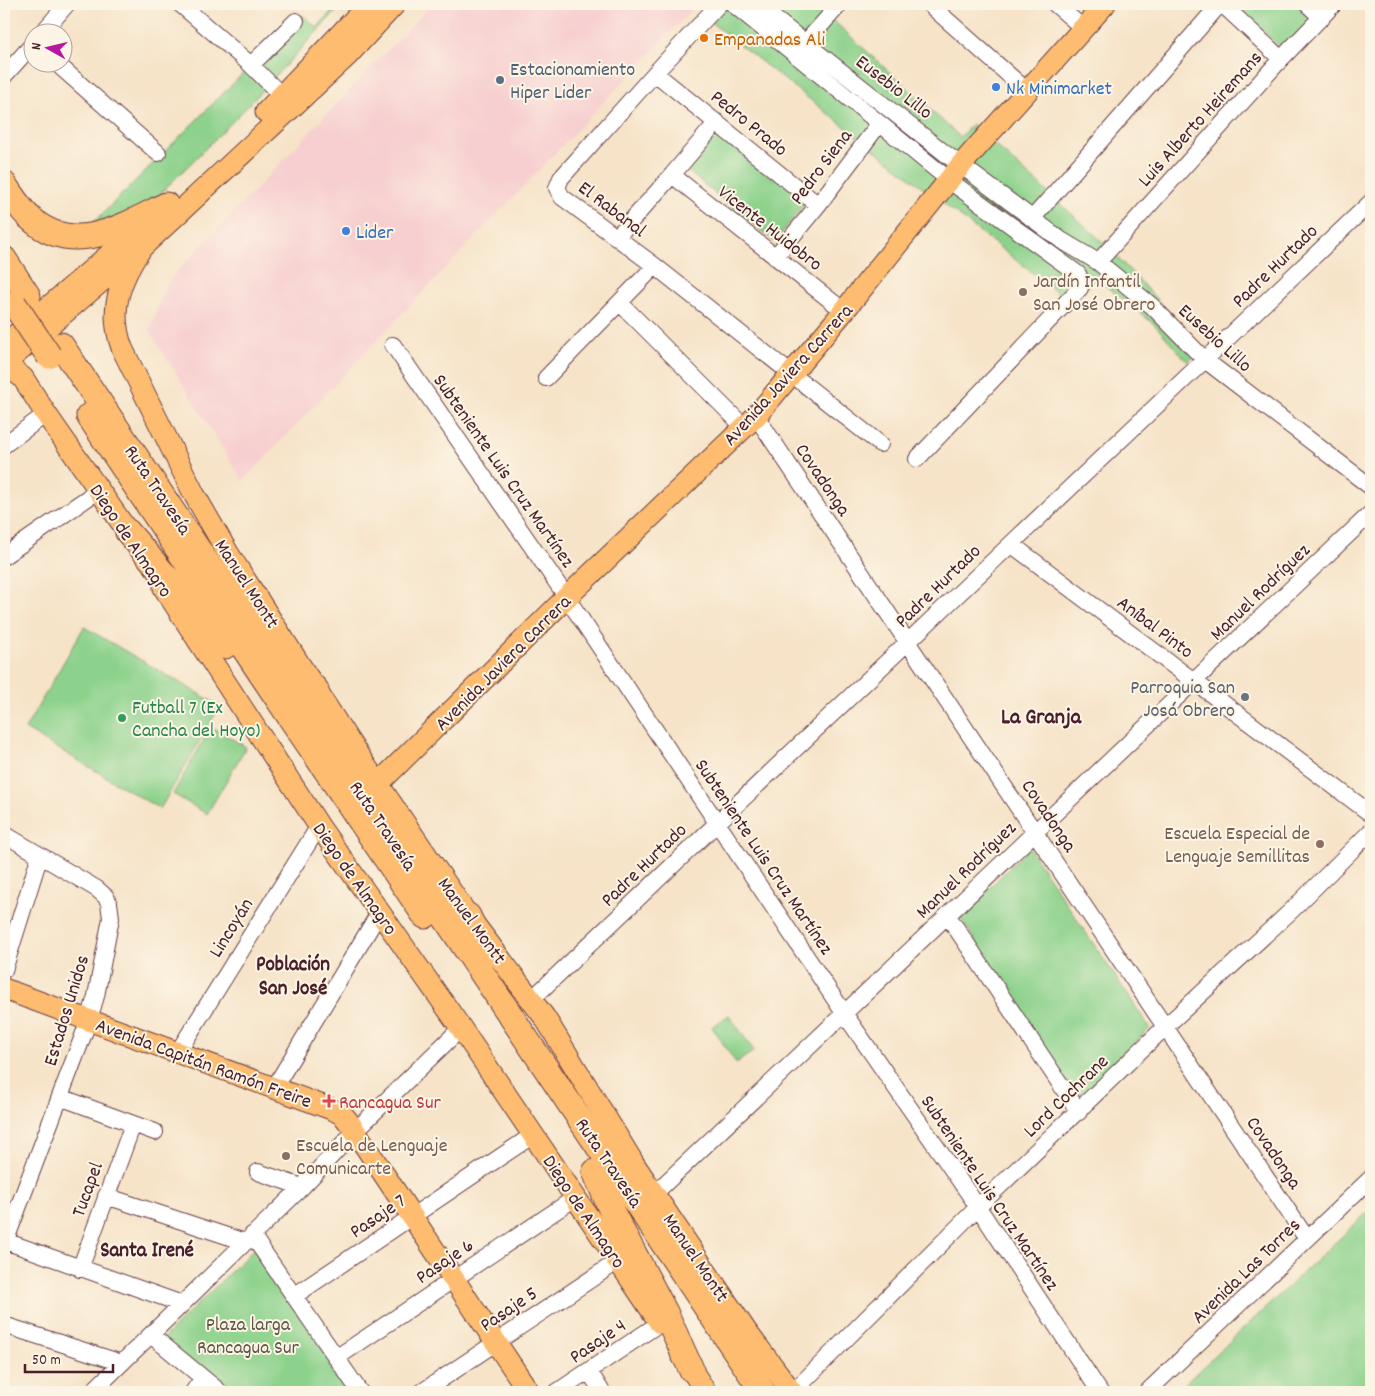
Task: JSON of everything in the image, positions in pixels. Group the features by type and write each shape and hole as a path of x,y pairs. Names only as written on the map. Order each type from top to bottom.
{"highway":[{"path":"4,184 22,210 37,224 53,233 71,237 80,238 100,235 166,205"},
{"name":"Ruta Travesía","path":"4,259 33,320 294,723 743,1392"},
{"name":"Ruta Travesía","path":"33,320 228,592 764,1392"},
{"path":"128,532 235,658 294,723"},
{"path":"228,592 316,690"},
{"path":"468,916 517,1023"},
{"path":"596,1172 613,1214 665,1312 700,1385"}],"main road":[{"path":"4,344 166,205 241,137 369,4"},
{"path":"4,364 33,320 142,247 348,55 395,4"},
{"name":"Avenida Javiera Carrera","path":"378,784 566,597 750,421 792,374 956,173 1105,4"},
{"name":"Manuel Montt","path":"142,247 124,277 117,299 115,321 122,348 209,520 228,553 378,784 468,916 532,999 565,1050 612,1130 654,1194 746,1330 793,1392"},
{"name":"Diego de Almagro","path":"4,368 13,370 23,378 128,532 320,826 576,1198 700,1385"},
{"name":"Avenida Capitán Ramón Freire","path":"4,989 339,1112 347,1119 529,1392"}],"street":[{"path":"52,22 67,4"},
{"path":"180,4 250,65 282,96"},
{"name":"El Rabanal","path":"719,4 561,178 557,188 562,197 655,266 880,444"},
{"name":"Eusebio Lillo","path":"733,4 879,124 1098,262 1152,306 1205,360 1371,487"},
{"name":"Eusebio Lillo","path":"756,4 805,43 956,173 987,207 1049,252"},
{"path":"805,43 840,4"},
{"path":"929,4 1027,91"},
{"path":"1055,4 1083,28"},
{"path":"1032,219 1221,4 1281,59"},
{"path":"1307,4 1322,18"},
{"name":"Luis Alberto Heiremans","path":"1098,262 1281,59 1334,4"},
{"path":"250,65 296,20"},
{"path":"4,76 22,56"},
{"path":"66,72 158,153"},
{"name":"Pedro Prado","path":"655,73 818,205"},
{"path":"616,238 717,122"},
{"name":"Pedro Siena","path":"775,257 818,205 879,124"},
{"name":"Vicente Huidobro","path":"672,175 844,311"},
{"name":"Padre Hurtado","path":"532,999 1371,202"},
{"name":"Eusebio Lillo","path":"987,207 1016,212 1032,219"},
{"path":"917,459 1080,288 1081,282 1078,274 1049,252 1061,240"},
{"path":"546,378 655,266"},
{"name":"Covadonga","path":"620,303 750,421 907,642 1308,1239"},
{"name":"Subteniente Luis Cruz Martínez","path":"393,345 566,597 844,1013 978,1207 1100,1392"},
{"path":"4,445 46,414"},
{"path":"4,556 99,490"},
{"name":"Manuel Rodríguez","path":"654,1194 1371,513"},
{"name":"Aníbal Pinto","path":"1011,544 1371,814"},
{"name":"Lincoyán","path":"178,1052 320,826"},
{"name":"Lord Cochrane","path":"793,1392 978,1207 1165,1027 1292,910 1371,831"},
{"name":"Estados Unidos","path":"4,834 92,885 102,893 109,903 111,911 110,928 89,1020 60,1097 10,1211 5,1243"},
{"path":"4,970 40,855"},
{"path":"274,1088 379,913"},
{"path":"948,916 1078,1112"},
{"path":"92,1392 302,1187 355,1131 460,1028"},
{"path":"60,1097 155,1132"},
{"name":"Tucapel","path":"80,1269 133,1124"},
{"name":"Pasaje 7","path":"294,1296 533,1135"},
{"path":"258,1172 302,1187"},
{"name":"Avenida Las Torres","path":"1147,1392 1371,1178"},
{"path":"106,1196 248,1238 294,1296 360,1392"},
{"name":"Pasaje 6","path":"336,1358 576,1198"},
{"path":"5,1243 182,1304"},
{"name":"Pasaje 5","path":"422,1392 618,1261"},
{"name":"Pasaje 4","path":"557,1392 660,1323"},
{"path":"4,1325 122,1363"},
{"path":"151,1335 220,1392"},
{"path":"588,1371 602,1392"},
{"path":"192,1392 203,1378"}],"shaded area":[{"path":"432,4 697,4 243,481 149,330 170,279"}],"green space":[{"path":"338,4 343,4 237,117 151,203 86,230 302,15 317,28"},
{"path":"716,4 832,4 824,12 960,137 972,124 1107,246 1202,348 1188,362 1154,324 1096,278 1071,303 704,17"},
{"path":"1234,4 1296,4 1314,20 1284,51"},
{"path":"718,127 808,199 775,242 685,169"},
{"name":"Futball 7 (Ex Cancha del Hoyo)","path":"84,627 220,706 160,809 25,729"},
{"path":"211,727 246,747 207,814 173,794"},
{"path":"1029,848 1150,1028 1077,1100 960,917"},
{"path":"729,1015 754,1051 736,1063 712,1027"},
{"path":"1371,1209 1371,1392 1176,1392"},
{"name":"Plaza larga Rancagua Sur","path":"256,1247 355,1392 210,1392 158,1343"}],"place":[{"name":"Empanadas Ali","path":"704,38"},
{"name":"Estacionamiento Hiper Lider","path":"500,80"},
{"name":"Nk Minimarket","path":"996,87"},
{"name":"Lider","path":"346,231"},
{"name":"Jardín Infantil San José Obrero","path":"1023,292"},
{"name":"Parroquia San Josá Obrero","path":"1245,697"},
{"name":"Futball 7 (Ex Cancha del Hoyo)","path":"122,718"},
{"name":"Escuela Especial de Lenguaje Semillitas","path":"1320,844"},
{"name":"Rancagua Sur","path":"329,1101"},
{"name":"Escuela de Lenguaje Comunicarte","path":"286,1156"}],"district":[{"name":"La Granja","path":"1041,715"},
{"name":"Población San José","path":"293,975"},
{"name":"Santa Irené","path":"147,1249"}]}
